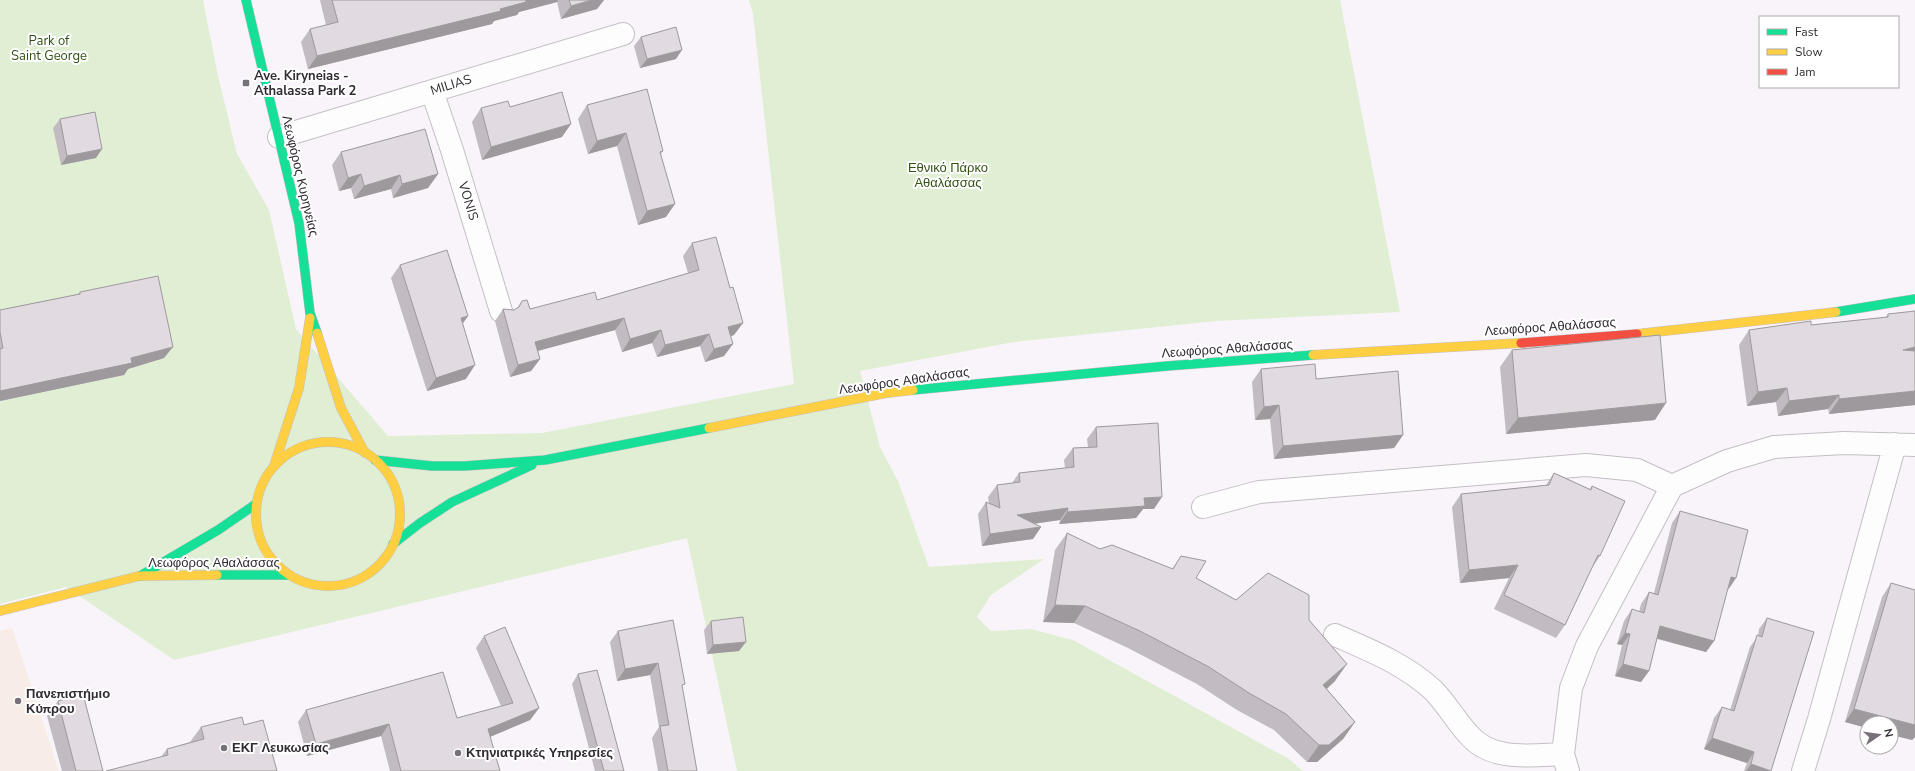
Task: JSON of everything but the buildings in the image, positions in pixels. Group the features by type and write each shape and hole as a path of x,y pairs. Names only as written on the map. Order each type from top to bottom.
{"main road":[{"name":"Λεωφόρος Κυρηνείας","path":"246,0 300,223 310,313 340,408 365,453"},
{"name":"Λεωφόρος Αθαλάσσας","path":"375,460 432,466 465,466 545,460 886,393 1167,366 1586,339 1809,316 1869,308 1915,299"},
{"name":"Λεωφόρος Κυρηνείας","path":"274,466 299,388 310,313"},
{"path":"327,442 347,445 365,453 375,460 391,480 396,492 399,518 398,532 384,559 372,571 351,582 340,585 322,586 305,583 289,575 274,562 263,545 257,525 256,504 260,490 266,478 274,466 290,453 307,445 327,442"},
{"name":"Λεωφόρος Αθαλάσσας","path":"393,544 420,523 452,502 545,460"},
{"name":"Λεωφόρος Αθαλάσσας","path":"139,576 256,504"},
{"name":"Λεωφόρος Αθαλάσσας","path":"0,611 139,576 289,575"}],"street":[{"name":"MILIAS","path":"279,137 623,34"},
{"name":"VONIS","path":"432,91 502,311"},
{"path":"1335,635 1394,662 1433,690 1470,737 1487,750 1566,762 1571,688 1587,646 1672,486 1727,460 1774,447 1844,444 1905,444 1803,771"},
{"path":"1203,507 1259,492 1586,465 1637,470 1672,486"}],"shaded area":[{"name":"Πανεπιστήμιο Κύπρου","path":"12,628 59,771 0,771 0,631"}],"green space":[{"name":"Εθνικό Πάρκο Αθαλάσσας","path":"0,0 203,0 218,76 237,154 269,210 296,329 388,436 542,433 794,384 753,14 749,0 1340,0 1400,312 1216,321 1014,342 860,371 880,447 898,481 929,567 1044,559 991,595 977,617 991,631 1031,629 1073,640 1289,759 1303,771 737,771 687,538 174,660 66,587 0,604"}],"traffic: fast":[{"path":"246,0 299,223 310,313 317,333"},
{"path":"1836,312 1915,299"},
{"path":"913,390 1167,366 1313,355"},
{"path":"375,460 432,466 465,466 545,460 709,428"},
{"path":"393,544 420,523 452,502 532,465"},
{"path":"140,576 218,530 256,504"},
{"path":"217,575 289,575"}],"traffic: slow":[{"path":"1637,334 1836,312"},
{"path":"274,466 299,388 310,318"},
{"path":"317,333 341,408 365,453"},
{"path":"1313,355 1521,343"},
{"path":"709,428 886,393 913,390"},
{"path":"328,442 349,445 368,454 379,463 388,474 397,493 400,514 397,535 388,554 379,565 368,574 349,583 328,586 307,583 288,574 277,565 268,554 259,535 256,514 259,493 268,474 277,463 288,454 307,445 328,442"},
{"path":"0,611 139,576 217,575"}],"traffic: jam":[{"path":"1521,343 1637,334"}],"place":[{"name":"Ave. Kiryneias - Athalassa Park 2","path":"246,83"},
{"name":"Πανεπιστήμιο Κύπρου","path":"18,701"},
{"name":"ΕΚΓ Λευκωσίας","path":"224,748"},
{"name":"Κτηνιατρικές Υπηρεσίες","path":"458,753"}],"park label":[{"name":"Park of Saint George","path":"49,48"}]}
